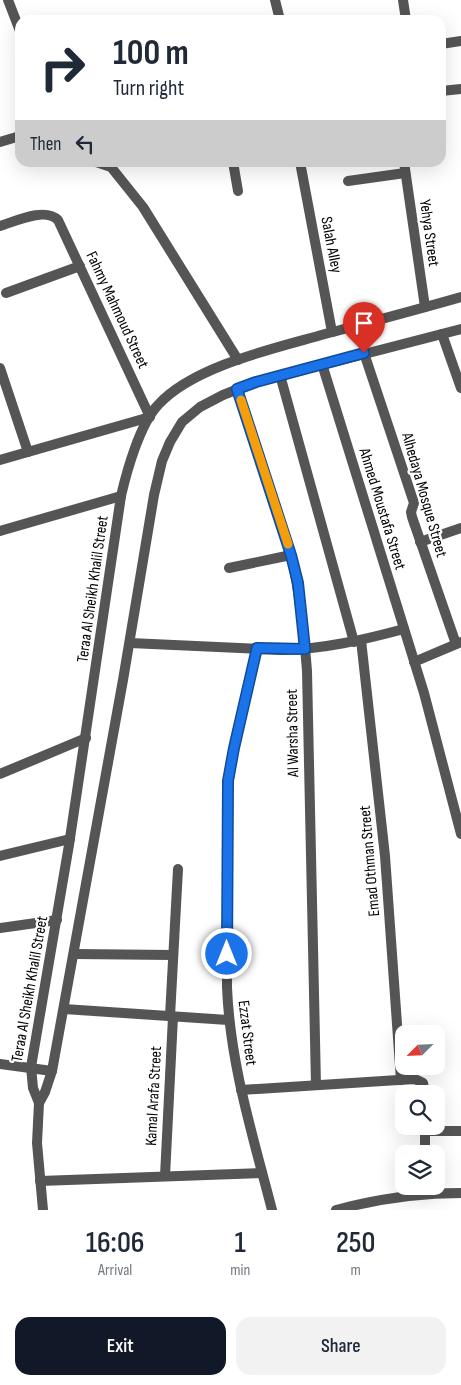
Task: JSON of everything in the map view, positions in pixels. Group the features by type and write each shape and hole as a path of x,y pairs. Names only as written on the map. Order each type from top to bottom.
{"street":[{"path":"8,0 15,18"},
{"path":"275,0 279,15"},
{"path":"403,0 405,15"},
{"path":"446,43 461,41"},
{"path":"446,91 461,90"},
{"path":"0,142 15,138"},
{"path":"111,167 143,207 238,360"},
{"path":"234,167 238,191"},
{"name":"Salah Alley","path":"301,167 332,332"},
{"path":"348,181 405,168"},
{"name":"Yehya Street","path":"405,168 425,307"},
{"name":"Fahmy Mahmoud Street","path":"0,226 43,214 54,216 61,225 150,417"},
{"path":"6,293 80,266"},
{"name":"Teraa Al Sheikh Khalil Street","path":"43,1210 37,1143 39,1103 33,1088 31,1067 86,738 121,496 132,456 158,404 183,385 211,370 263,351 461,298"},
{"name":"Teraa Al Sheikh Khalil Street","path":"39,1103 46,1092 52,1071 130,643 154,496 162,461 170,442 182,422 200,407 237,389 280,375 461,329"},
{"path":"442,334 461,388"},
{"name":"Alhedaya Mosque Street","path":"364,353 413,498 412,518 458,643"},
{"name":"Ahmed Moustafa Street","path":"322,364 414,662 461,834"},
{"path":"0,368 28,452"},
{"name":"Emad Othman Street","path":"280,375 357,641 384,846 401,1080"},
{"name":"Al Warsha Street","path":"237,389 291,555 298,583 305,649 316,1085"},
{"path":"0,460 150,417"},
{"path":"0,531 121,496"},
{"path":"420,542 461,528"},
{"path":"229,568 291,555"},
{"path":"130,643 305,649 357,641 404,629"},
{"path":"414,662 458,643"},
{"name":"Ezzat Street","path":"257,648 234,745 228,781 227,987 228,1020 234,1058 272,1210"},
{"path":"0,774 86,738"},
{"path":"0,856 70,839"},
{"name":"Kamal Arafa Street","path":"165,1176 178,869"},
{"path":"0,928 57,920"},
{"path":"74,954 173,955"},
{"path":"64,1009 228,1020"},
{"path":"0,1064 52,1071"},
{"path":"241,1090 414,1079 424,1085"},
{"path":"445,1130 461,1131"},
{"path":"40,1181 262,1173"},
{"path":"445,1192 461,1193"},
{"path":"336,1210 407,1195"}],"slow traffic":[{"path":"241,400 288,544"}],"route":[{"path":"227,954 228,781 231,759 257,648 305,649 298,583 291,555 237,389 256,382 364,353"}]}
